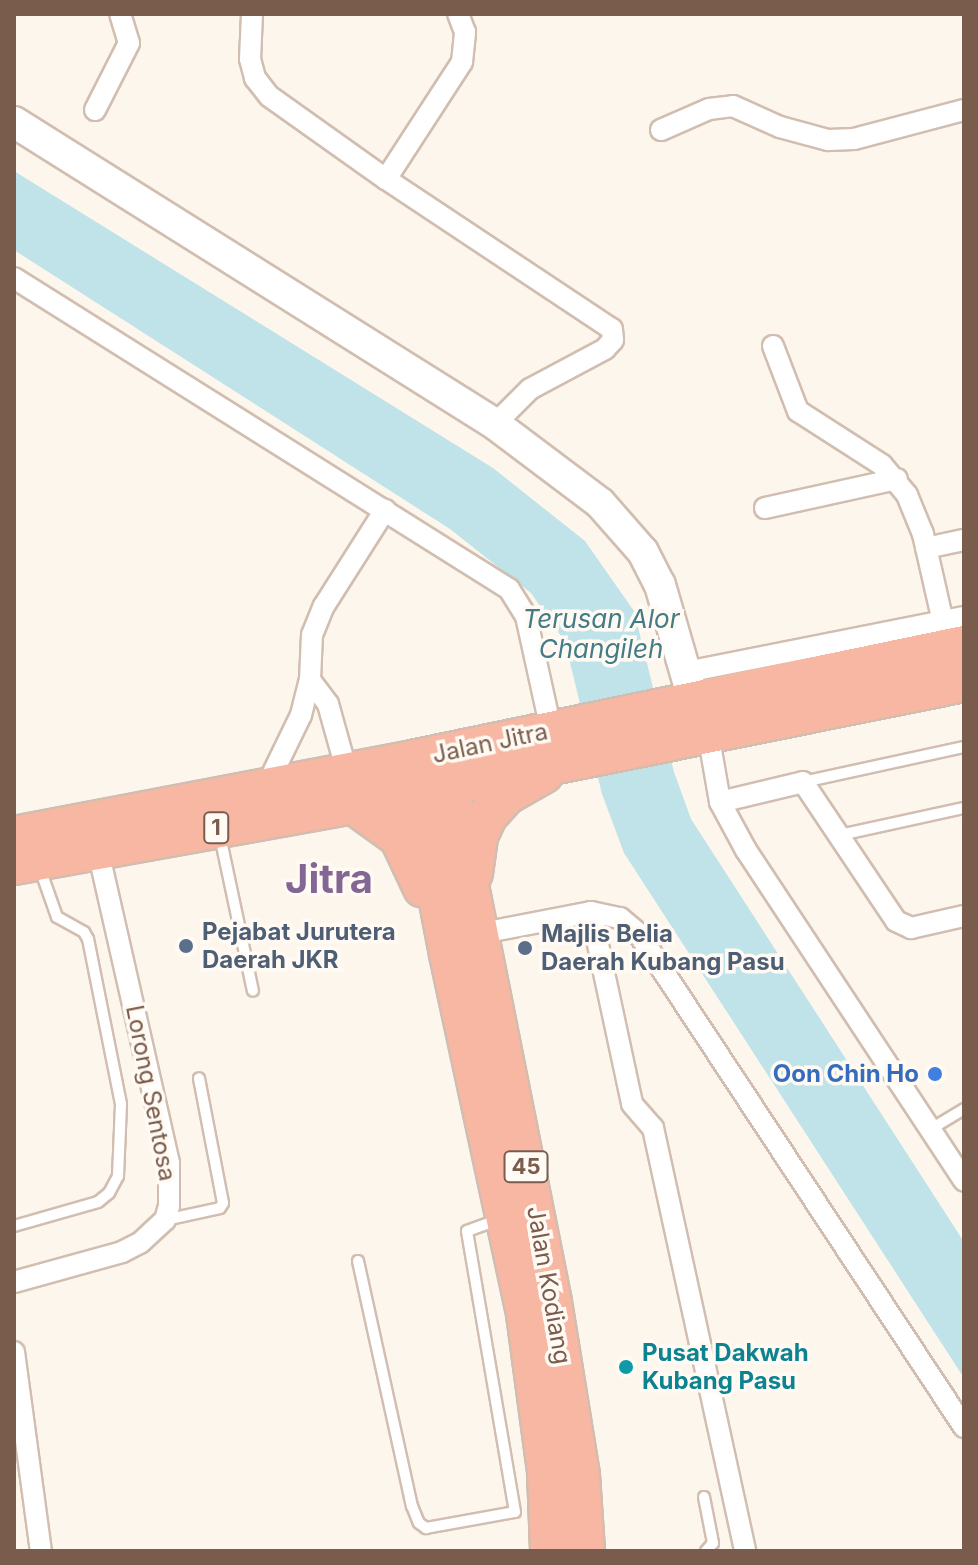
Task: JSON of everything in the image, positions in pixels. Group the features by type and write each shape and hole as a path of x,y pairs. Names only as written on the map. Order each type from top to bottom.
{"highway":[{"name":"Jalan Jitra","path":"22,854 98,850 218,827 350,788 572,743 957,643"},
{"path":"466,932 476,848 488,815 506,795 572,743"},
{"name":"Jalan Kodiang","path":"431,773 466,932 536,1214 569,1397 580,1475 585,1551"},
{"name":"Jalan Kodiang","path":"431,773 466,932 506,1218 538,1390 532,1509 550,1551"},
{"name":"Jalan Jitra","path":"22,854 266,787 350,788"},
{"path":"350,788 399,837 466,932"}],"street":[{"path":"95,110 129,43 120,14"},
{"path":"252,14 250,59 255,78 269,96 386,179 612,329 613,340 605,349 530,389 495,424"},
{"path":"386,179 462,62 465,32 458,14"},
{"path":"661,130 709,109 733,106 780,127 816,137 854,139 964,110"},
{"path":"14,122 495,424 621,523 643,552 660,585 720,802 746,850 964,1180"},
{"path":"14,278 509,589 526,616 572,743"},
{"path":"773,346 798,411 882,465 897,479 919,521 957,643"},
{"path":"765,508 897,479"},
{"path":"266,787 301,715 310,680 312,635 324,606 385,510"},
{"path":"926,548 964,540"},
{"path":"310,680 328,704 350,788"},
{"path":"720,802 803,782 896,921 904,927 964,916"},
{"name":"Lorong Sentosa","path":"98,850 169,1163 171,1189 165,1220"},
{"path":"466,932 591,912 620,918 638,933 964,1427"},
{"path":"591,912 632,1104 653,1128 660,1157 745,1551"},
{"path":"14,1282 122,1252 140,1243 165,1220"},
{"path":"14,1352 41,1551"}],"lane":[{"path":"803,782 964,747"},
{"path":"840,835 964,808"},
{"path":"218,827 253,991"},
{"path":"14,1226 98,1202 109,1193 118,1176 121,1104 88,939 84,932 57,917 22,854"},
{"path":"165,1220 220,1208 223,1203 199,1078"},
{"path":"931,1129 964,1109"},
{"path":"358,1261 412,1506 419,1523 426,1528 532,1509"},
{"path":"704,1497 713,1543 706,1551"}],"water":[{"name":"Terusan Alor Changileh","path":"14,171 493,468 585,541 634,611 674,772 691,819 964,1242 964,1378 624,853 602,794 565,642 531,593 450,529 14,250"}],"place":[{"name":"Pejabat Jurutera Daerah JKR","path":"186,946"},
{"name":"Majlis Belia Daerah Kubang Pasu","path":"525,948"},
{"name":"Oon Chin Ho","path":"935,1074"},
{"name":"Pusat Dakwah Kubang Pasu","path":"626,1367"}],"district":[{"name":"Jitra","path":"329,879"}]}
